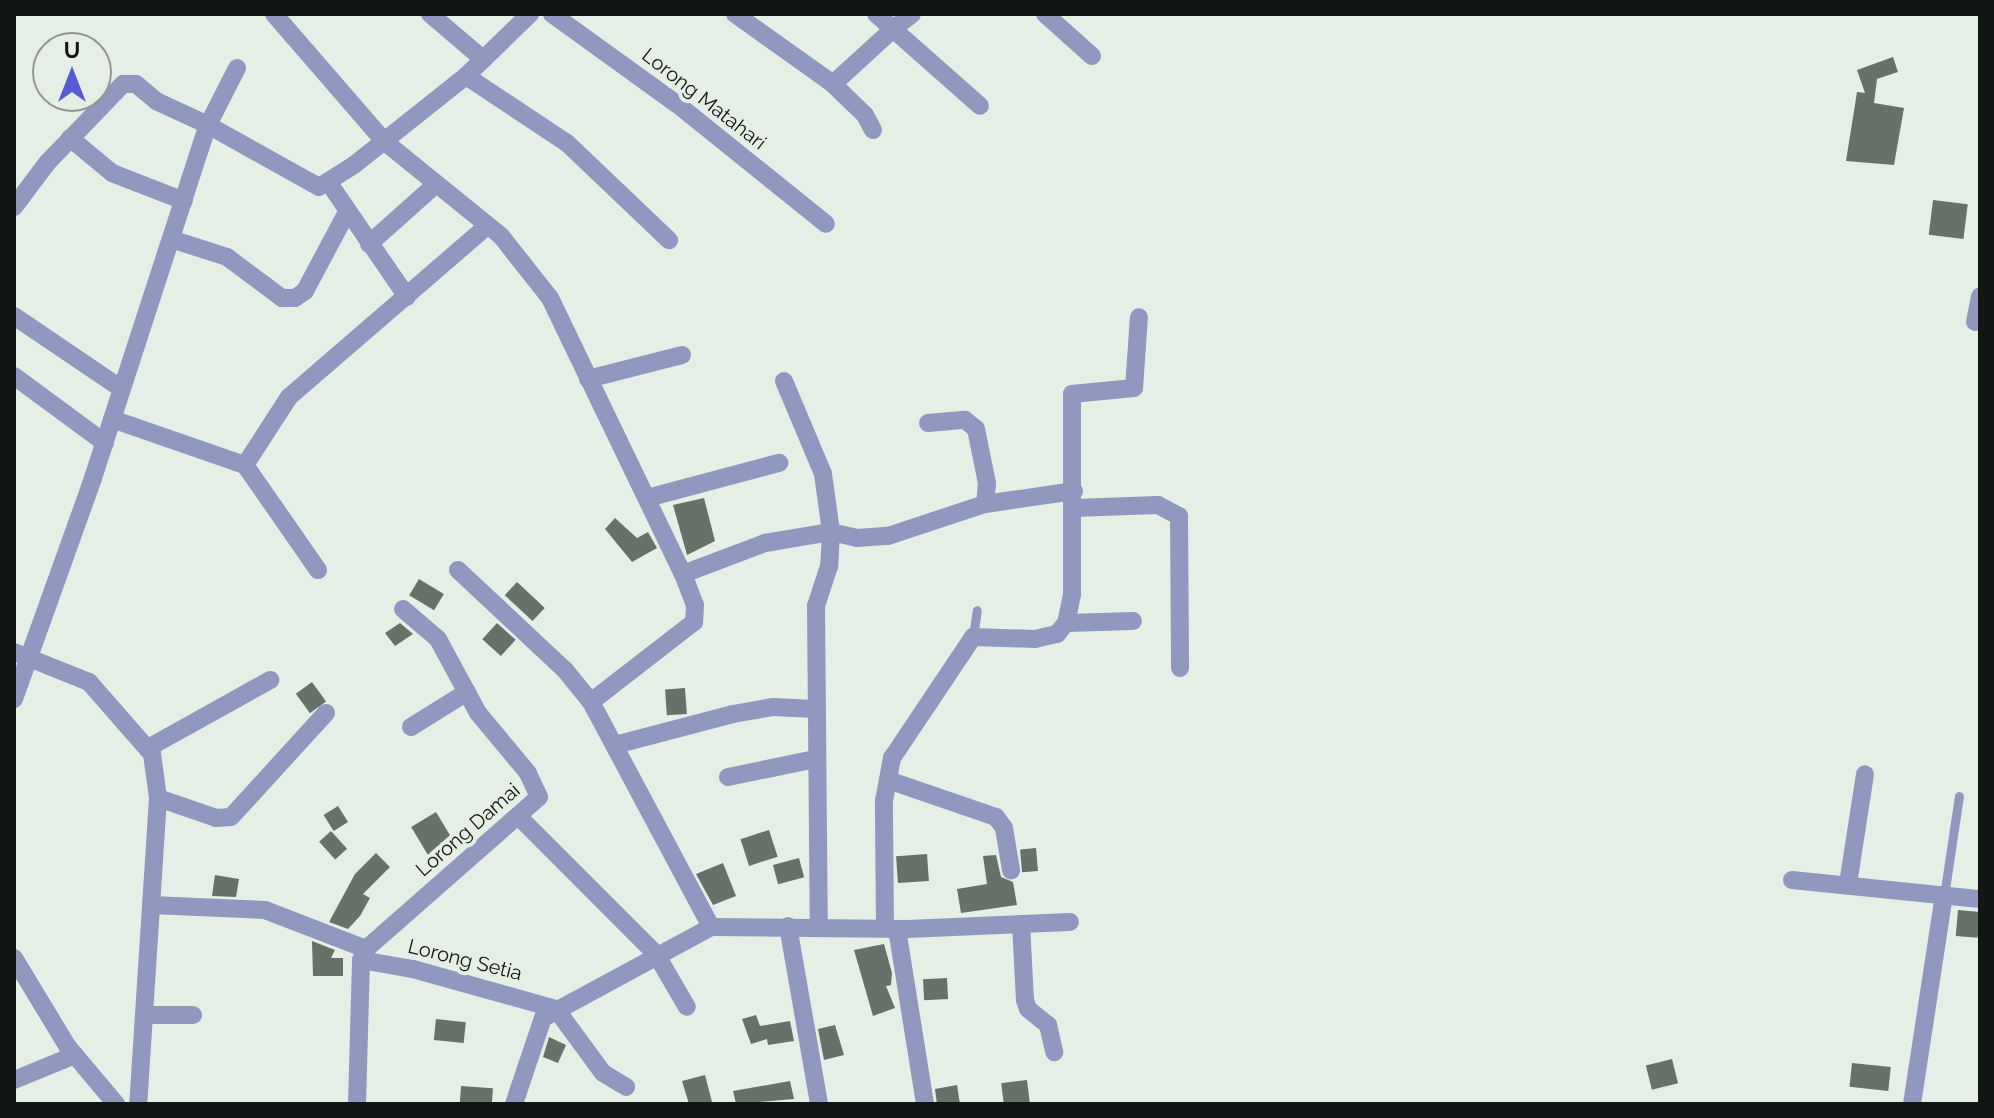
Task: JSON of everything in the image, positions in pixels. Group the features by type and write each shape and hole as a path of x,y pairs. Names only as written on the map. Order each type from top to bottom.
{"street":[{"path":"274,14 385,142 487,226 550,298 683,574 695,605 694,622 591,702"},
{"path":"430,14 483,59"},
{"path":"14,207 70,138 112,93 131,82 208,125 241,139 307,185 329,183 466,76 530,14"},
{"name":"Lorong Matahari","path":"552,14 677,104 826,224"},
{"path":"876,14 980,106"},
{"path":"833,84 912,14"},
{"path":"1045,14 1092,56"},
{"path":"748,17 833,84 865,115 873,130"},
{"path":"14,699 21,655 105,443 208,125 237,68"},
{"path":"466,76 567,143 669,240"},
{"path":"70,138 112,173 184,201"},
{"path":"329,183 407,297"},
{"path":"369,244 435,185"},
{"path":"171,239 227,257 282,298 295,298 305,291 347,212"},
{"path":"245,465 289,397 487,226"},
{"path":"1975,322 1980,296"},
{"path":"14,316 122,389"},
{"path":"925,1104 891,928 888,780 892,758 973,637 1035,639 1057,634 1066,623 1072,594 1072,394 1134,388 1139,317"},
{"path":"588,379 682,355"},
{"path":"14,376 105,443"},
{"path":"784,381 823,474 831,532 829,566 816,606 819,925"},
{"path":"112,419 245,465 318,570"},
{"path":"928,423 965,420 976,429 987,483 985,504"},
{"path":"647,498 779,463"},
{"path":"683,574 765,543 831,532 857,538 888,536 985,504 1074,500 1158,505 1179,516 1180,668"},
{"path":"458,570 565,670 591,702 711,927"},
{"name":"Lorong Damai","path":"364,955 538,800 538,792 467,692 438,639 403,609"},
{"path":"1066,623 1133,621"},
{"path":"21,655 89,682 148,748 158,798 138,1104"},
{"path":"148,748 270,680"},
{"path":"411,727 467,692"},
{"path":"615,745 733,714 773,707 815,709"},
{"path":"158,798 216,818 231,817 326,713"},
{"path":"728,777 816,759"},
{"path":"1848,884 1865,774"},
{"path":"888,780 996,817 1004,828 1011,870"},
{"path":"520,818 656,954 687,1007"},
{"path":"1792,880 1980,899"},
{"path":"1912,1104 1944,896"},
{"name":"Lorong Setia","path":"151,905 265,910 364,955 556,1009"},
{"path":"514,1104 537,1030 556,1009 711,927 819,925 891,928 1070,922"},
{"path":"1021,924 1025,1000 1028,1009 1048,1025 1054,1052"},
{"path":"788,926 819,1104"},
{"path":"357,1104 364,955"},
{"path":"14,958 75,1055 116,1104"},
{"path":"556,1009 603,1073 626,1087"},
{"path":"144,1015 193,1015"},
{"path":"14,1080 75,1055"}],"lane":[{"path":"973,637 977,610"},
{"path":"1944,896 1959,796"}],"building":[{"path":"1893,57 1898,72 1877,79 1874,103 1904,108 1894,165 1846,161 1857,92 1865,93 1857,70"},
{"path":"1933,200 1968,204 1963,239 1929,235"},
{"path":"704,498 715,541 687,555 673,505"},
{"path":"615,518 637,538 648,532 657,548 632,562 605,529"},
{"path":"419,579 444,594 434,610 409,595"},
{"path":"517,582 545,608 533,621 505,595"},
{"path":"400,623 413,634 395,646 385,633"},
{"path":"497,623 516,640 501,656 482,639"},
{"path":"312,682 326,701 310,713 296,694"},
{"path":"685,688 687,714 667,715 665,689"},
{"path":"338,806 348,822 334,831 324,815"},
{"path":"436,812 454,842 429,857 411,827"},
{"path":"769,830 778,857 749,866 740,839"},
{"path":"331,831 347,849 335,860 319,842"},
{"path":"1036,848 1038,871 1022,872 1020,849"},
{"path":"376,853 390,867 363,894 370,898 360,916 348,929 329,922 355,874"},
{"path":"927,854 929,881 898,883 896,856"},
{"path":"996,855 1001,877 1013,882 1017,905 961,913 957,889 987,884 983,856"},
{"path":"799,858 804,877 778,884 773,865"},
{"path":"723,863 736,896 713,905 696,874"},
{"path":"215,875 239,879 236,897 212,896"},
{"path":"1958,910 1980,912 1978,938 1956,936"},
{"path":"312,941 335,950 331,958 343,958 343,976 313,976"},
{"path":"884,944 892,973 891,985 886,986 895,1008 873,1016 854,950"},
{"path":"947,978 948,999 924,1000 923,979"},
{"path":"756,1015 760,1026 790,1021 794,1041 768,1045 767,1039 751,1044 742,1019"},
{"path":"436,1019 466,1022 464,1043 434,1040"},
{"path":"835,1025 844,1055 824,1060 818,1029"},
{"path":"549,1037 566,1045 558,1063 543,1057"},
{"path":"1672,1059 1678,1083 1652,1090 1646,1066"},
{"path":"1852,1063 1891,1067 1888,1091 1849,1087"},
{"path":"705,1075 712,1102 689,1104 682,1081"},
{"path":"1027,1080 1030,1103 1004,1104 1001,1083"},
{"path":"790,1081 794,1099 736,1104 733,1091"},
{"path":"957,1085 960,1104 937,1104 935,1089"},
{"path":"461,1086 493,1088 492,1104 460,1102"}]}
